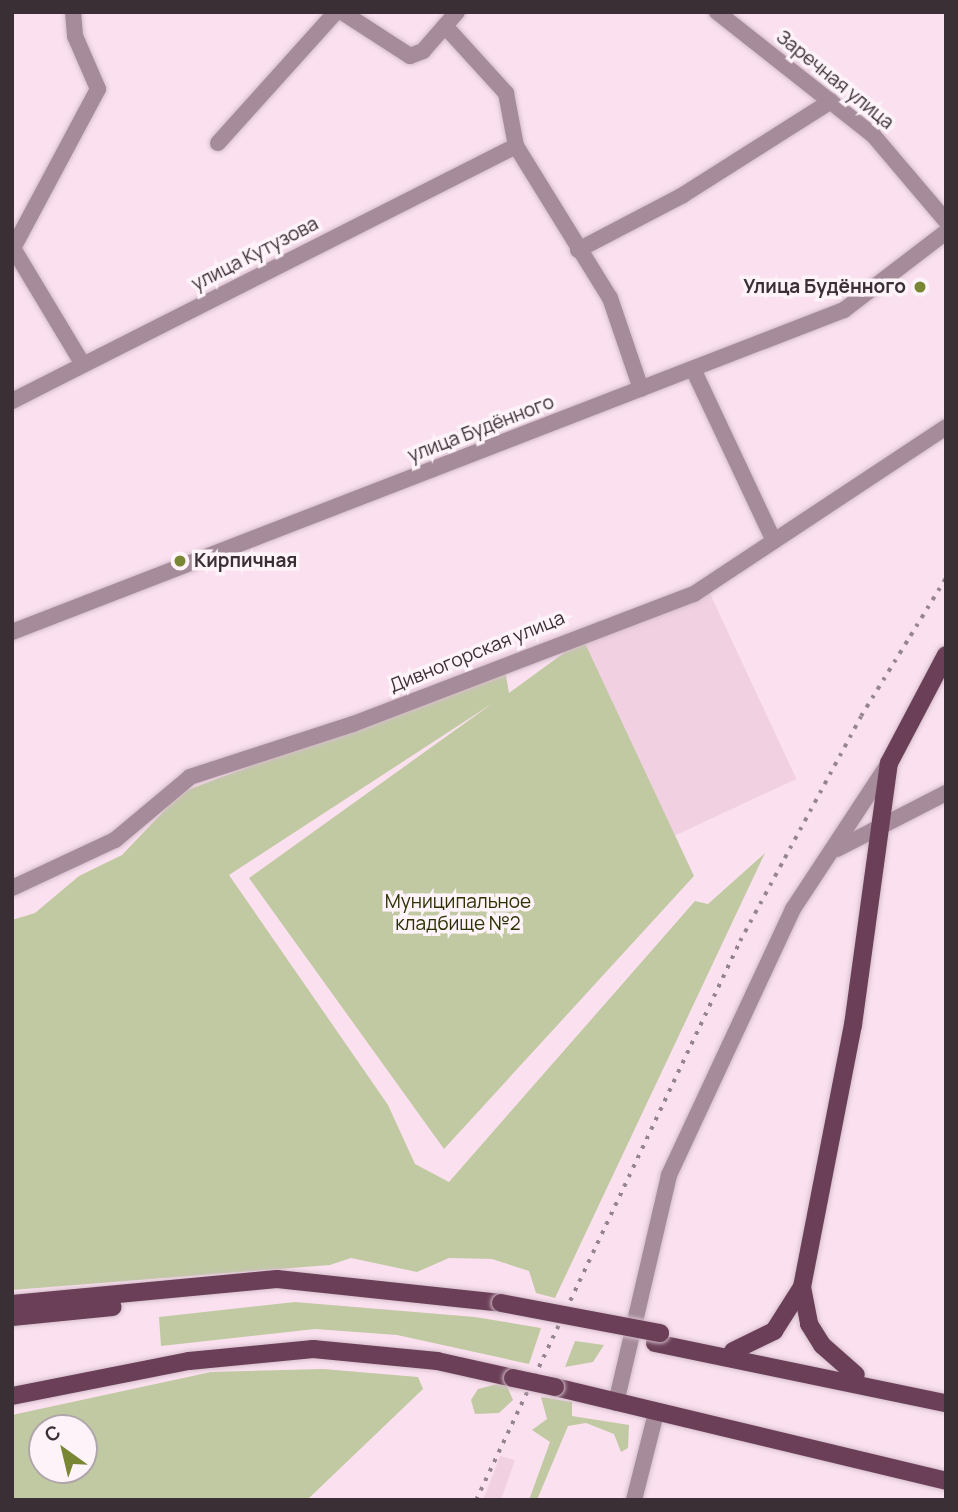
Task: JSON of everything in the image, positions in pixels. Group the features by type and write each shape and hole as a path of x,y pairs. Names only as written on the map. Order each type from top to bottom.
{"main road":[{"path":"856,1375 822,1345 809,1324 802,1287 884,825 889,763 946,655"},
{"path":"12,1304 277,1279 499,1307 946,1391"},
{"path":"733,1351 774,1331 802,1287"},
{"path":"12,1317 280,1289 499,1307"},
{"path":"657,1338 946,1403"},
{"path":"12,1396 189,1361 313,1349 437,1361 946,1481"}],"street":[{"path":"218,143 337,12"},
{"path":"342,12 410,56 457,12"},
{"name":"Заречная улица","path":"717,12 873,135 946,220"},
{"path":"69,14 98,89 13,248 82,363"},
{"path":"444,26 497,78 516,146 610,298 641,389"},
{"path":"578,250 683,195 831,102"},
{"name":"улица Кутузова","path":"12,401 82,363 516,146"},
{"name":"улица Будённого","path":"12,632 844,310 946,232"},
{"path":"693,369 773,539"},
{"name":"Дивногорская улица","path":"12,888 115,840 190,777 353,724 694,594 773,539 946,427"},
{"path":"616,1403 669,1174 735,1021 826,857 889,763"},
{"path":"826,857 946,793"},
{"path":"634,1500 656,1413"}],"shaded area":[{"path":"706,585 796,779 674,836 584,642"},
{"path":"500,1456 515,1460 501,1500 483,1500"}],"green space":[{"name":"Муниципальное кладбище №2","path":"583,639 694,876 444,1149 249,878 493,703 229,875 388,1105 415,1164 449,1182 695,901 708,904 765,853 555,1298 536,1293 529,1271 492,1259 449,1258 417,1272 351,1258 330,1265 12,1290 12,920 35,913 79,876 122,855 182,792 505,670 509,693"},
{"path":"295,1302 475,1317 541,1328 529,1364 397,1335 315,1329 161,1346 159,1317"},
{"path":"575,1341 604,1345 593,1362 565,1367"},
{"path":"323,1369 418,1377 423,1389 307,1500 12,1500 12,1415 211,1372"},
{"path":"505,1382 513,1400 499,1413 475,1414 471,1400 478,1389"},
{"path":"541,1397 572,1402 572,1416 629,1425 628,1448 621,1452 614,1434 586,1423 568,1426 537,1500 529,1500 550,1442 532,1430 547,1419"}],"railway":[{"path":"476,1500 740,941 861,716 946,578"}],"place":[{"name":"Улица Будённого","path":"920,287"},
{"name":"Кирпичная","path":"180,561"}]}
